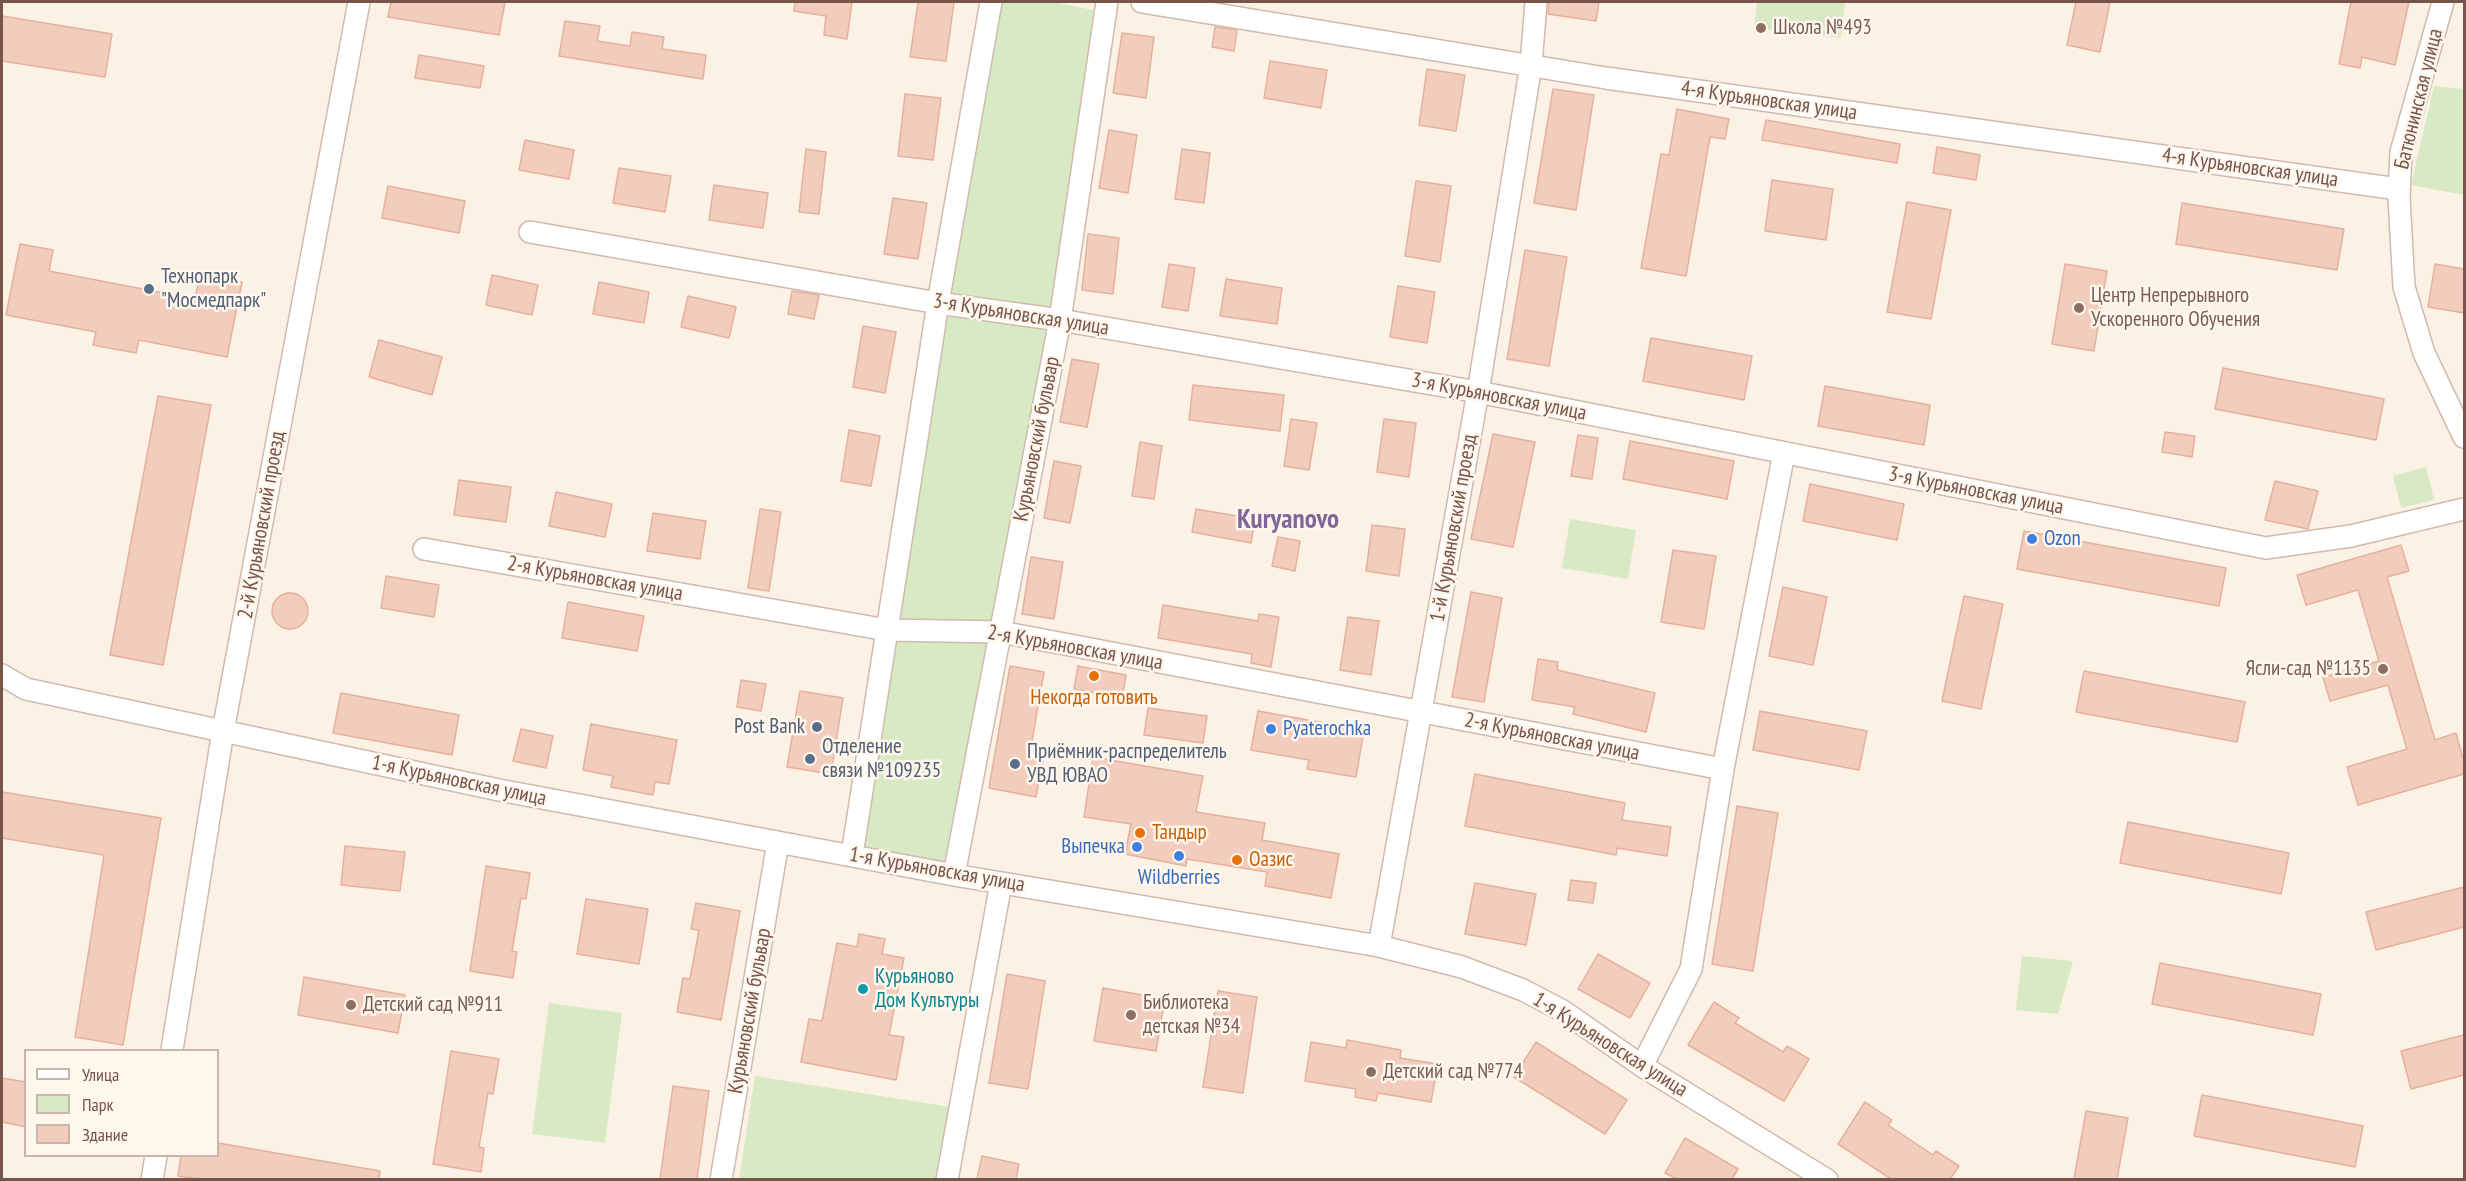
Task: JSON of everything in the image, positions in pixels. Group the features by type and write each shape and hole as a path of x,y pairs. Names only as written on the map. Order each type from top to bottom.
{"street":[{"name":"2-й Курьяновский проезд","path":"172,1049 223,731 359,2"},
{"path":"852,855 938,303 991,2"},
{"name":"Курьяновский бульвар","path":"954,874 1060,320 1107,2"},
{"name":"4-я Курьяновская улица","path":"1142,2 1617,80 2398,189"},
{"name":"1-й Курьяновский проезд","path":"1379,946 1478,392 1531,66 1536,2"},
{"name":"Батюнинская улица","path":"2443,2 2401,152 2398,189 2404,287 2424,353 2464,437"},
{"name":"3-я Курьяновская улица","path":"530,232 938,303 1060,320 1478,392 2266,548 2351,536 2464,508"},
{"path":"1642,1066 1691,969 1723,769 1784,453"},
{"name":"2-я Курьяновская улица","path":"424,549 887,630 1001,632 1723,769"},
{"name":"1-я Курьяновская улица","path":"2,675 26,689 499,790 1001,883 1379,946 1462,967 1522,990 1563,1011 1642,1066 1827,1179"},
{"name":"Курьяновский бульвар","path":"721,1179 778,842"},
{"path":"947,1179 1001,883"},
{"path":"152,1179 156,1157"}],"green space":[{"path":"1001,2 1053,2 1098,11 1052,307 951,293"},
{"path":"1757,2 1845,2 1841,38 1754,28"},
{"path":"2434,86 2464,89 2464,195 2411,185"},
{"path":"945,313 1050,328 993,620 899,621"},
{"path":"2426,467 2434,500 2401,508 2393,476"},
{"path":"1570,519 1636,530 1628,579 1562,568"},
{"path":"990,640 946,866 864,851 896,641"},
{"path":"2022,956 2073,961 2058,1014 2016,1010"},
{"path":"549,1003 622,1013 605,1143 532,1134"},
{"path":"755,1076 950,1107 939,1179 739,1180"}],"building":[{"path":"391,2 505,2 499,35 388,17"},
{"path":"795,2 852,2 847,39 824,35 826,16 794,11"},
{"path":"918,2 954,2 946,61 910,57"},
{"path":"1549,2 1599,2 1596,21 1548,14"},
{"path":"2076,2 2110,2 2100,52 2067,45"},
{"path":"2351,2 2409,2 2395,65 2362,57 2360,68 2339,64"},
{"path":"2,16 112,34 105,77 2,61"},
{"path":"565,21 600,26 597,41 630,46 632,32 664,37 662,49 706,55 703,79 559,56"},
{"path":"1215,27 1237,30 1234,51 1212,47"},
{"path":"1122,33 1154,37 1146,98 1113,93"},
{"path":"419,55 484,66 480,88 415,78"},
{"path":"1270,61 1327,70 1321,108 1264,98"},
{"path":"1427,69 1465,75 1456,131 1419,125"},
{"path":"1553,89 1594,95 1576,210 1534,203"},
{"path":"905,94 941,98 933,160 898,156"},
{"path":"1677,109 1729,119 1725,139 1710,137 1686,276 1641,268 1661,154 1669,155"},
{"path":"1766,120 1900,144 1897,163 1762,140"},
{"path":"1109,130 1137,135 1128,193 1099,188"},
{"path":"525,140 574,150 569,179 519,170"},
{"path":"1937,147 1980,155 1976,180 1933,173"},
{"path":"806,149 826,152 819,214 799,212"},
{"path":"1182,149 1210,153 1204,203 1175,199"},
{"path":"619,168 671,176 665,212 613,203"},
{"path":"1772,180 1833,189 1826,240 1765,231"},
{"path":"1416,181 1451,186 1440,262 1405,256"},
{"path":"714,185 768,193 763,228 709,220"},
{"path":"388,186 465,201 459,233 382,218"},
{"path":"893,198 927,203 918,259 884,254"},
{"path":"1907,202 1951,210 1931,319 1887,312"},
{"path":"2182,203 2344,229 2337,270 2176,244"},
{"path":"1088,234 1119,238 1113,294 1082,290"},
{"path":"20,244 53,250 49,271 195,299 200,274 242,282 227,357 139,340 136,353 93,345 96,332 6,315"},
{"path":"1525,250 1567,257 1549,366 1507,359"},
{"path":"1169,264 1195,268 1188,311 1162,307"},
{"name":"Центр Непрерывного Ускоренного Обучения","path":"2065,264 2107,271 2094,351 2052,344"},
{"path":"2435,264 2464,269 2464,313 2428,307"},
{"path":"492,275 538,285 532,315 486,305"},
{"path":"1226,279 1282,288 1277,324 1220,316"},
{"path":"599,282 649,292 644,323 593,314"},
{"path":"1398,286 1435,292 1427,343 1390,337"},
{"path":"792,291 819,295 814,319 788,314"},
{"path":"688,296 736,307 729,338 681,327"},
{"path":"863,326 896,332 885,393 853,387"},
{"path":"1651,338 1752,356 1744,400 1643,381"},
{"path":"379,340 442,357 432,395 369,377"},
{"path":"1072,359 1099,364 1087,427 1060,422"},
{"path":"2223,368 2384,399 2376,440 2215,409"},
{"path":"1193,385 1284,395 1280,431 1189,420"},
{"path":"1825,386 1930,405 1924,445 1818,426"},
{"path":"158,396 211,405 163,665 110,655"},
{"path":"1291,419 1317,423 1309,470 1284,466"},
{"path":"1384,419 1416,423 1409,477 1377,472"},
{"path":"849,430 880,436 871,486 841,481"},
{"path":"2165,432 2195,436 2192,457 2162,452"},
{"path":"1493,434 1535,442 1513,547 1471,539"},
{"path":"1578,435 1598,438 1592,479 1571,476"},
{"path":"1630,441 1734,461 1727,499 1623,479"},
{"path":"1140,442 1162,446 1154,499 1132,496"},
{"path":"1054,461 1081,466 1070,523 1044,518"},
{"path":"459,480 511,487 506,522 454,515"},
{"path":"2275,481 2318,491 2308,529 2265,520"},
{"path":"1810,484 1904,504 1897,540 1803,521"},
{"path":"556,492 612,504 605,537 549,526"},
{"path":"760,509 781,512 769,591 748,588"},
{"path":"1196,509 1255,519 1251,543 1192,532"},
{"path":"653,513 706,521 700,559 647,551"},
{"path":"1372,525 1405,529 1399,576 1366,571"},
{"path":"2024,531 2226,568 2219,606 2017,569"},
{"path":"1278,537 1300,541 1295,571 1272,566"},
{"name":"Ясли-сад №1135","path":"2401,545 2409,571 2387,577 2435,740 2456,733 2464,762 2464,774 2358,805 2347,767 2407,749 2388,685 2330,701 2323,677 2379,661 2358,590 2306,605 2297,575"},
{"path":"1673,550 1716,556 1704,629 1661,622"},
{"path":"1031,557 1063,562 1054,619 1022,614"},
{"path":"386,576 439,585 434,617 381,608"},
{"path":"1783,587 1827,597 1813,665 1769,656"},
{"path":"1471,592 1502,598 1484,702 1452,697"},
{"path":"290,593 303,598 308,611 303,624 290,629 277,624 272,611 277,598"},
{"path":"1964,596 2003,604 1981,709 1942,701"},
{"path":"568,602 644,616 637,651 562,638"},
{"path":"1163,605 1258,621 1259,614 1279,617 1271,667 1251,663 1252,654 1158,638"},
{"path":"1348,617 1379,621 1371,675 1340,670"},
{"path":"1538,659 1558,662 1557,670 1655,693 1646,732 1573,714 1575,707 1532,700"},
{"name":"Приёмник-распределитель УВД ЮВАО","path":"1010,666 1044,672 1029,758 1043,761 1036,797 989,788"},
{"path":"1078,666 1126,675 1122,698 1074,689"},
{"path":"2084,671 2245,702 2237,742 2076,712"},
{"path":"741,680 766,684 761,711 737,707"},
{"path":"800,691 843,698 831,774 787,767"},
{"path":"341,693 459,715 452,755 333,733"},
{"path":"1148,708 1207,716 1203,743 1144,735"},
{"path":"1258,711 1364,730 1356,777 1307,769 1309,760 1251,750"},
{"path":"1760,711 1867,731 1859,770 1753,750"},
{"path":"591,724 677,740 669,784 655,782 653,795 611,787 613,776 583,770"},
{"path":"521,729 553,736 546,768 513,761"},
{"path":"1093,757 1203,776 1196,812 1265,823 1262,840 1339,854 1331,898 1265,886 1267,872 1187,859 1186,866 1125,854 1131,824 1084,817"},
{"path":"1475,774 1625,803 1622,820 1671,827 1667,856 1617,848 1616,855 1465,826"},
{"path":"2,792 161,818 123,1045 75,1037 104,855 2,838"},
{"path":"1737,806 1778,813 1753,971 1712,964"},
{"path":"2128,822 2289,853 2281,894 2120,863"},
{"path":"345,846 405,852 400,891 341,885"},
{"path":"486,866 530,873 526,899 521,898 512,951 517,952 513,978 470,971"},
{"path":"1571,880 1596,883 1593,903 1568,900"},
{"path":"1475,883 1536,894 1526,945 1465,934"},
{"path":"2464,887 2464,927 2376,950 2366,912"},
{"path":"586,899 648,909 639,964 577,954"},
{"path":"696,903 740,911 721,1020 677,1012 683,978 690,979 699,930 691,929"},
{"name":"Курьяново Дом Культуры","path":"859,934 885,939 882,954 904,958 889,1035 904,1037 896,1080 801,1062 809,1019 822,1021 837,943 857,947"},
{"path":"1598,954 1650,983 1630,1018 1578,989"},
{"path":"2160,963 2321,994 2313,1035 2152,1004"},
{"path":"1007,974 1045,981 1028,1089 989,1083"},
{"name":"Детский сад №911","path":"304,977 405,995 398,1033 298,1015"},
{"path":"1103,988 1165,999 1156,1051 1094,1041"},
{"path":"1218,991 1257,997 1243,1093 1203,1087"},
{"path":"1714,1002 1739,1018 1735,1023 1783,1052 1787,1046 1809,1059 1784,1101 1688,1045"},
{"path":"2464,1035 2464,1075 2411,1089 2401,1051"},
{"name":"Детский сад №774","path":"1347,1040 1401,1050 1400,1058 1438,1064 1431,1102 1378,1093 1376,1101 1355,1097 1356,1089 1305,1081 1311,1042 1346,1048"},
{"path":"1536,1042 1627,1100 1605,1134 1514,1077"},
{"path":"451,1051 499,1059 493,1094 488,1093 479,1147 484,1148 481,1172 433,1164"},
{"path":"2,1078 24,1082 24,1127 2,1122"},
{"path":"673,1086 709,1091 697,1179 660,1179"},
{"path":"2202,1095 2363,1126 2355,1167 2194,1136"},
{"path":"1865,1102 1892,1120 1888,1125 1933,1155 1936,1151 1959,1166 1950,1179 1891,1179 1838,1144"},
{"path":"2086,1111 2128,1118 2117,1179 2074,1179"},
{"path":"1685,1138 1738,1169 1732,1179 1677,1179 1665,1173"},
{"path":"219,1143 380,1171 379,1179 199,1179 178,1176 181,1157 219,1157"},
{"path":"982,1156 1019,1164 1016,1179 977,1179"}],"place":[{"name":"Школа №493","path":"1761,28"},
{"name":"Технопарк \"Мосмедпарк\"","path":"149,289"},
{"name":"Центр Непрерывного Ускоренного Обучения","path":"2079,308"},
{"name":"Ozon","path":"2032,539"},
{"name":"Ясли-сад №1135","path":"2383,669"},
{"name":"Некогда готовить","path":"1094,676"},
{"name":"Post Bank","path":"817,727"},
{"name":"Pyaterochka","path":"1271,729"},
{"name":"Отделение связи №109235","path":"810,759"},
{"name":"Приёмник-распределитель УВД ЮВАО","path":"1015,764"},
{"name":"Тандыр","path":"1140,833"},
{"name":"Выпечка","path":"1137,847"},
{"name":"Wildberries","path":"1179,856"},
{"name":"Оазис","path":"1237,860"},
{"name":"Курьяново Дом Культуры","path":"863,989"},
{"name":"Детский сад №911","path":"351,1005"},
{"name":"Библиотека детская №34","path":"1131,1015"},
{"name":"Детский сад №774","path":"1371,1072"}],"district":[{"name":"Kuryanovo","path":"1288,520"}]}
